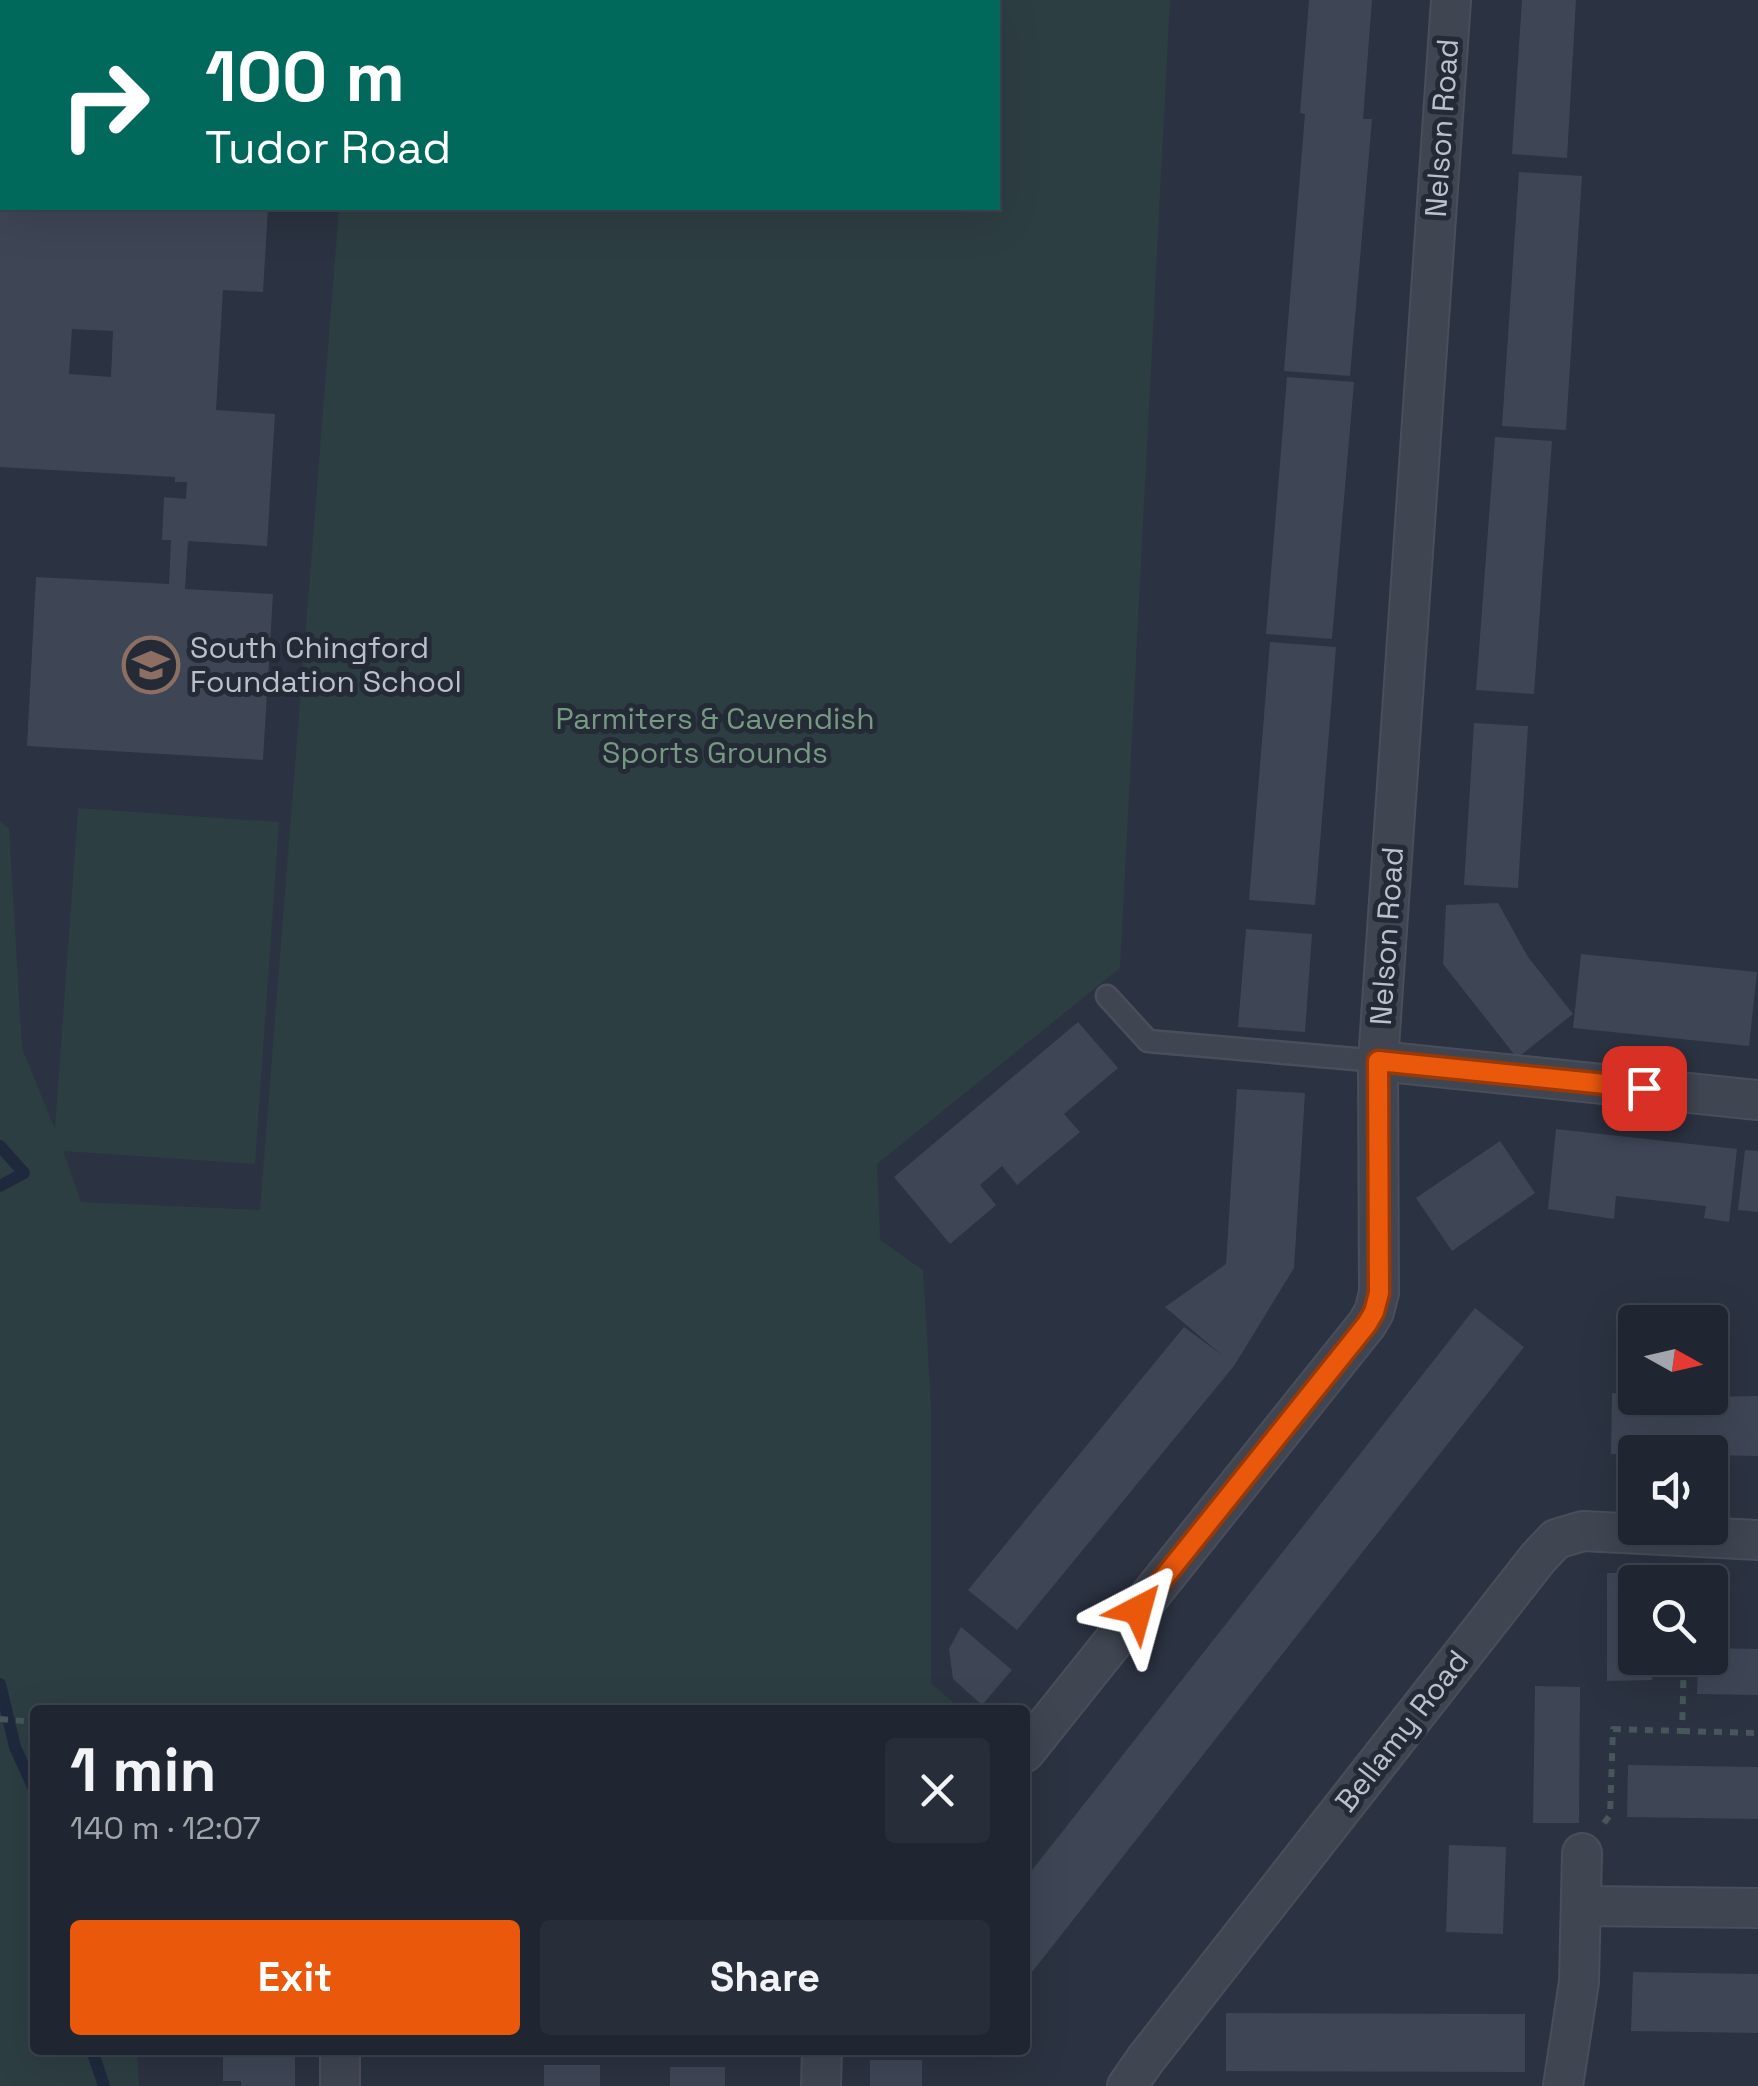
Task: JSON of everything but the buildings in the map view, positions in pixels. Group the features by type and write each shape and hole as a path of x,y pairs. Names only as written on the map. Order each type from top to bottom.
{"street":[{"name":"Nelson Road","path":"1030,1746 1367,1324 1379,1293 1378,1061 1451,0"},
{"path":"1378,1061 1758,1100"},
{"name":"Bellamy Road","path":"1127,2086 1488,1621 1556,1540 1583,1531 1758,1540"},
{"path":"1564,2086 1579,1982 1582,1853"},
{"path":"1582,1906 1758,1908"},
{"path":"340,2055 340,2086"},
{"path":"821,2086 822,2055"}],"lane":[{"path":"1107,996 1148,1041 1378,1061"}],"path":[{"path":"1682,1731 1684,1675"},
{"path":"0,1719 30,1722"},
{"path":"1582,1853 1610,1815 1612,1729 1758,1733"}],"green space":[{"name":"Parmiters & Cavendish Sports Grounds","path":"1000,0 1170,0 1120,968 877,1164 880,1240 923,1270 931,1407 931,1683 956,1705 30,1705 30,2055 137,2055 139,2086 0,2086 0,821 9,829 22,1048 55,1129 78,808 279,822 255,1164 63,1151 81,1202 260,1210 339,210 1000,210"}],"waterway":[{"path":"0,1146 24,1173 0,1186"},
{"path":"0,1684 15,1747 30,1780"},
{"path":"94,2055 104,2086"}],"place":[{"name":"South Chingford Foundation School","path":"151,665"}],"route":[{"path":"1138,1610 1374,1312 1379,1293 1378,1061 1644,1088"}]}
